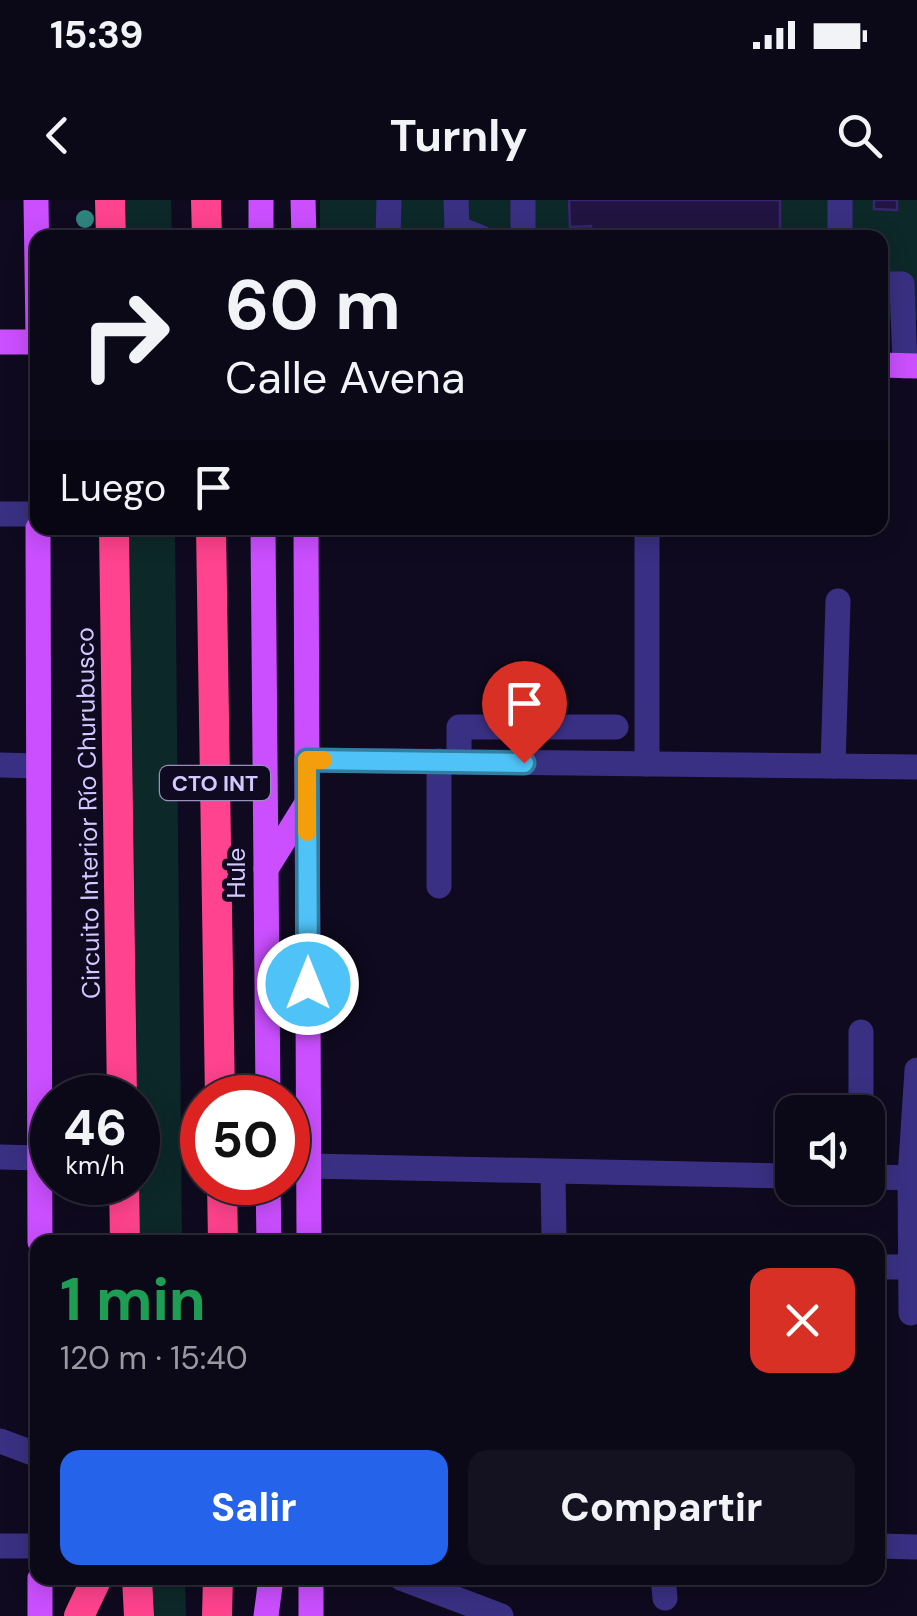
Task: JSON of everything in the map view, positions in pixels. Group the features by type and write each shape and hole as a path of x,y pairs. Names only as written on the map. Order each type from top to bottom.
{"highway":[{"path":"110,200 111,230"},
{"path":"206,200 207,230"},
{"name":"Circuito Interior Río Churubusco","path":"114,535 122,1075"},
{"name":"CTO INT","path":"211,535 220,1075"},
{"path":"124,1205 125,1235"},
{"path":"222,1205 223,1235"},
{"path":"79,1616 94,1585"},
{"path":"137,1585 139,1616"},
{"path":"217,1616 218,1585"}],"main road":[{"path":"36,200 40,230"},
{"path":"258,230 261,200"},
{"path":"303,200 304,230"},
{"path":"0,342 30,340"},
{"path":"38,535 40,1075"},
{"name":"Hule","path":"263,535 268,1075"},
{"name":"CTO INT","path":"306,535 308,1075"},
{"path":"266,869 307,803"},
{"path":"40,1205 40,1235"},
{"path":"268,1205 269,1235"},
{"name":"CTO INT","path":"309,1205 309,1235"},
{"path":"40,1585 40,1616"},
{"path":"266,1616 270,1585"},
{"path":"311,1585 311,1616"}],"street":[{"path":"388,230 389,200"},
{"path":"455,230 456,200"},
{"path":"523,200 523,230"},
{"path":"840,200 840,230"},
{"path":"888,284 902,284 901,366"},
{"path":"0,514 30,514"},
{"path":"647,535 647,764"},
{"path":"833,766 838,601"},
{"path":"524,763 525,725"},
{"path":"439,886 449,762 459,727 616,727"},
{"path":"307,760 917,767"},
{"path":"0,765 38,766"},
{"path":"860,1095 861,1032"},
{"path":"911,1313 917,1070"},
{"path":"0,1157 30,1158"},
{"path":"310,1166 775,1176"},
{"path":"553,1173 554,1235"},
{"path":"885,1177 913,1178"},
{"path":"885,1267 911,1267"},
{"path":"0,1441 30,1453"},
{"path":"0,1546 30,1546"},
{"path":"885,1546 917,1546"},
{"path":"419,1585 501,1616"}],"green space":[{"path":"125,200 171,200 172,230 126,230"},
{"path":"320,200 917,200 917,320 888,319 888,230 320,230"},
{"path":"130,535 175,535 182,1235 139,1235 139,1205 160,1205 160,1075 137,1075"},
{"path":"153,1585 185,1585 186,1616 155,1616"}],"building":[{"path":"569,200 780,200 780,230 570,227"},
{"path":"874,200 897,200 897,210 874,209"}],"slow traffic":[{"path":"307,832 307,760 323,760"}],"route":[{"path":"308,984 307,760 524,763"}]}
